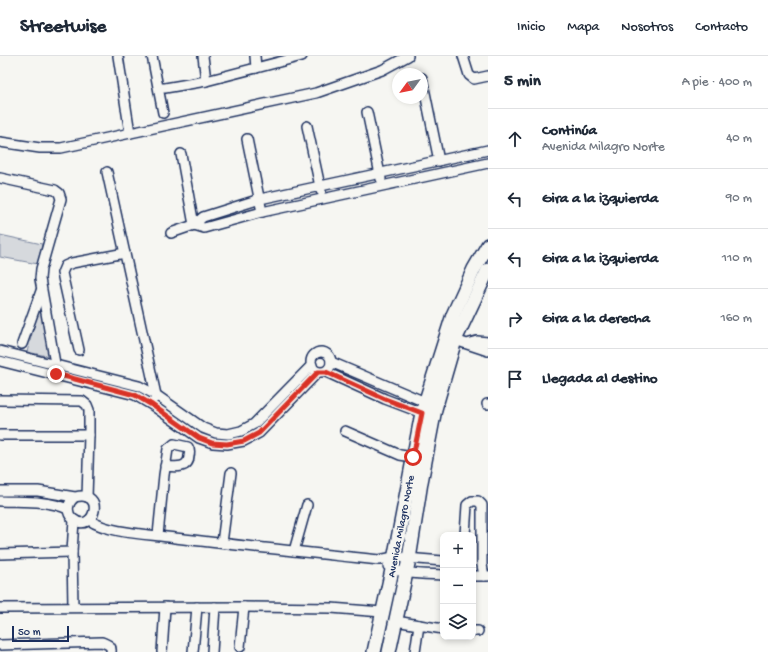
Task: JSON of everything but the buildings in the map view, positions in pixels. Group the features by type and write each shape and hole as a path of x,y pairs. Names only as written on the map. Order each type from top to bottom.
{"main road":[{"name":"Avenida Milagro Norte","path":"374,652 393,564 423,408 453,315 474,269 488,244"},
{"name":"Avenida Milagro Norte","path":"390,650 405,572 409,559 430,430 488,270"}],"street":[{"path":"118,56 130,133"},
{"path":"152,56 163,113"},
{"path":"203,56 206,80"},
{"path":"255,56 256,68"},
{"path":"159,88 206,80 302,56"},
{"path":"0,142 40,148 61,148 316,93 382,70 408,56"},
{"path":"463,56 469,75 474,79 488,76"},
{"path":"427,104 439,161"},
{"path":"367,112 382,186"},
{"path":"307,126 323,199"},
{"path":"247,139 262,212"},
{"path":"171,233 194,225 203,217 260,199 488,150"},
{"path":"181,154 194,225"},
{"path":"473,154 475,166"},
{"path":"194,225 204,228 262,212 488,163"},
{"path":"107,172 156,395 152,405"},
{"path":"0,178 55,190 59,193 61,199 41,269 40,279 56,364 56,374"},
{"path":"79,350 62,273 65,266 72,263 125,253"},
{"path":"22,344 42,290"},
{"path":"461,342 488,342"},
{"path":"461,342 488,351"},
{"path":"0,351 139,386 156,395 203,428 216,433 228,434 241,431 254,424 312,365"},
{"path":"0,361 135,395 199,438 212,443 227,444 244,441 259,433 322,372 329,369 331,362 328,355 321,352 312,359 312,365 315,370 322,372 385,399 423,408"},
{"path":"331,362 423,408"},
{"path":"0,400 82,401 87,405 89,410 87,496"},
{"path":"345,430 400,455 413,457"},
{"path":"0,435 89,434"},
{"path":"158,536 165,466"},
{"path":"222,543 231,472"},
{"path":"0,491 38,491 75,497 87,496 92,500 94,507 94,514 90,520 82,522 74,520 71,517 68,509 70,502 75,497"},
{"path":"0,501 57,504 68,509"},
{"path":"465,532 467,505 472,501 478,501 482,505 482,565 486,576"},
{"path":"294,551 307,505"},
{"path":"73,607 72,552 74,520"},
{"path":"90,520 105,528 158,536 379,560 393,564 405,572 440,575"},
{"path":"0,554 72,552"},
{"path":"393,564 409,559 440,561"},
{"path":"476,564 482,565"},
{"path":"162,652 165,607"},
{"path":"193,652 197,607"},
{"path":"212,652 215,607"},
{"path":"0,608 244,607 331,608 382,612"},
{"path":"240,647 244,607"},
{"path":"396,621 440,629"},
{"path":"415,652 419,626"},
{"path":"0,645 102,642 110,645 111,652"}],"shaded area":[{"path":"0,235 42,244 38,264 0,257"},
{"path":"40,304 52,357 27,352"}],"route":[{"path":"56,374 135,395 199,438 212,443 227,444 244,441 259,433 318,372 326,372 385,399 422,413 413,457"}]}
